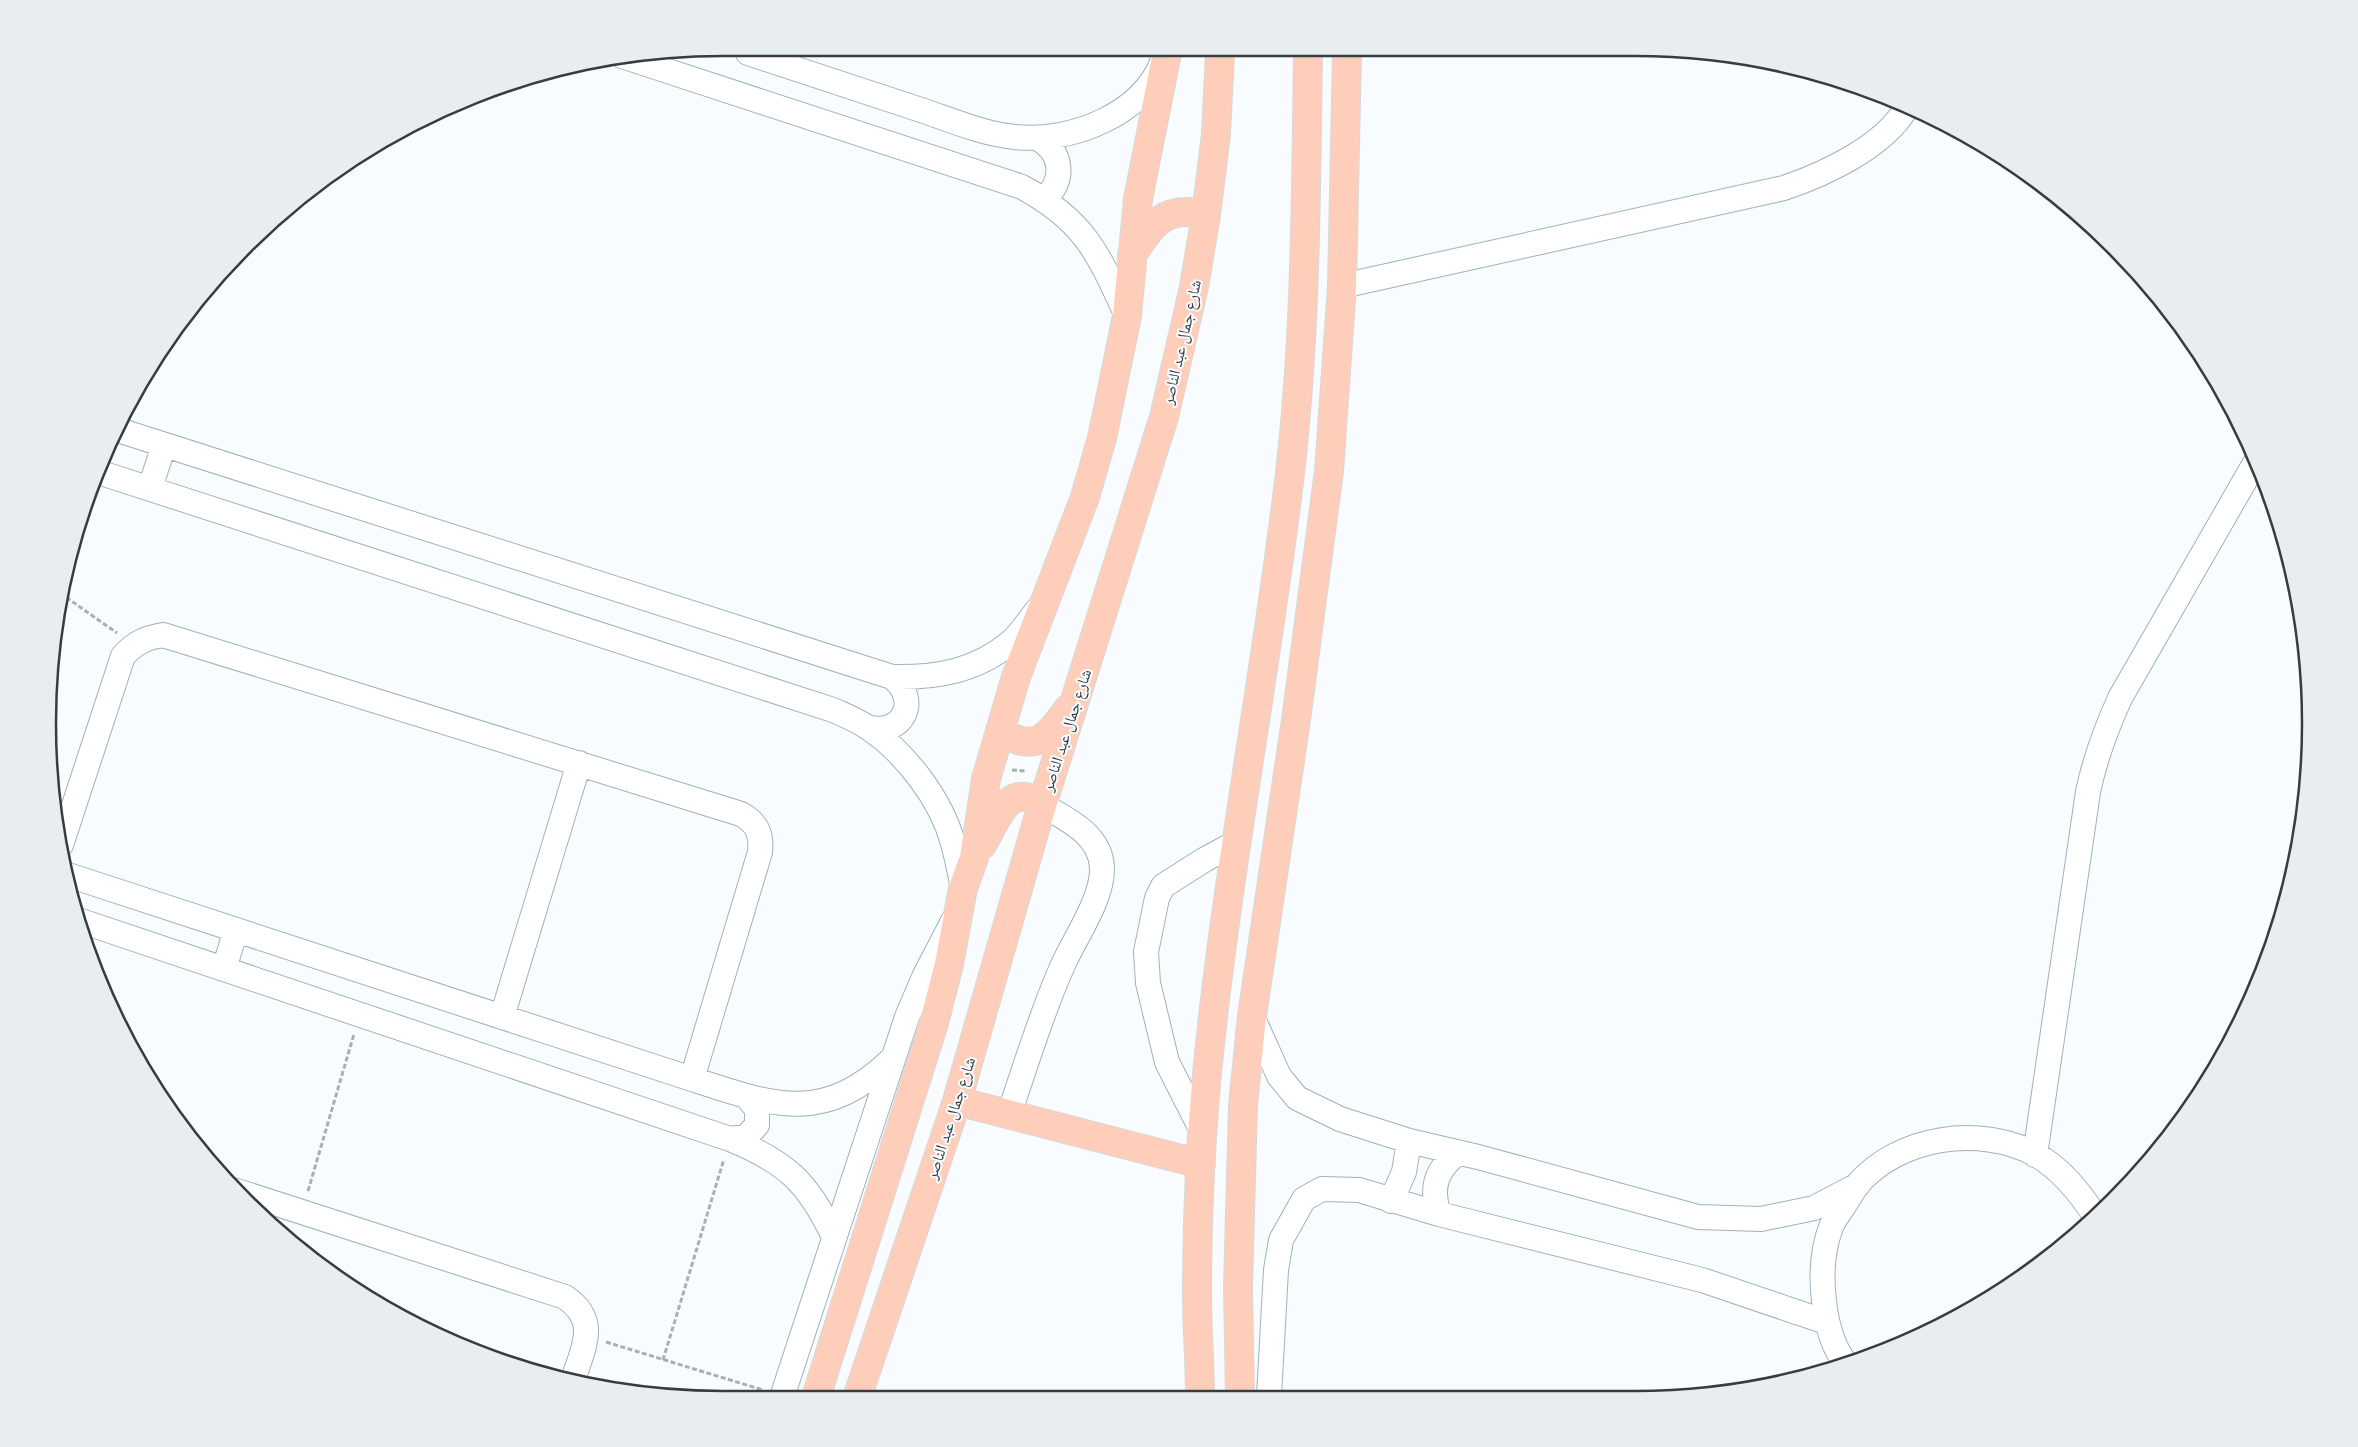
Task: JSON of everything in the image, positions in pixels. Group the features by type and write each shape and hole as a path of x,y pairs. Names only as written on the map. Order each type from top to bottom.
{"main road":[{"path":"818,1391 919,1074 949,964 962,896 974,858 989,767 1016,676 1085,497 1102,438 1127,316 1131,257 1138,199 1165,56"},
{"name":"شارع جمال عبد الناصر","path":"859,1391 957,1101 1042,804 1164,417 1194,287 1206,216 1216,134 1220,56"},
{"path":"1200,1391 1197,1294 1203,1133 1214,1009 1276,579 1299,380 1306,226 1308,56"},
{"path":"1240,1391 1238,1287 1240,1150 1252,1016 1329,471 1337,382 1342,286 1347,56"},
{"path":"1131,257 1147,232 1156,222 1180,212 1193,212 1206,216"},
{"path":"1299,380 1337,382"},
{"path":"1000,731 1021,742 1034,742 1046,737 1077,697"},
{"path":"974,858 1005,805 1013,798 1025,796 1042,804"},
{"path":"957,1101 1201,1164"}],"street":[{"path":"757,56 991,133 1037,138 1060,136 1083,129 1112,115 1134,100 1158,74 1165,56"},
{"path":"656,60 678,63 993,176 1022,187 1045,199 1066,215 1085,234 1100,256 1127,316"},
{"path":"1342,286 1784,188 1818,176 1850,159 1879,138 1902,112"},
{"path":"1037,138 1046,144 1058,161 1058,182 1045,199"},
{"path":"123,432 892,677 924,678 956,672 986,660 1012,641 1046,600"},
{"path":"150,488 164,445"},
{"path":"2035,1155 2088,792 2095,759 2106,728 2120,698 2251,469"},
{"path":"105,474 833,710 867,727 895,751 920,779 939,810 953,842 962,896 924,977 893,1058 834,1237 776,1391"},
{"path":"65,831 116,670 123,656 133,644 147,637 162,635 178,638 741,814 751,820 758,829 761,840 760,852 692,1079"},
{"path":"867,727 886,729 902,718 906,710 907,700 905,691 892,677"},
{"path":"502,1017 579,763"},
{"path":"1009,1114 1062,968 1096,897 1102,868 1096,846 1081,828 1042,804"},
{"path":"1203,1133 1167,1062 1148,983 1146,952 1158,898 1163,886 1237,842"},
{"path":"75,877 747,1097 776,1104 802,1104 828,1100 853,1090 874,1076 893,1058"},
{"path":"87,923 730,1139 763,1152 786,1169 806,1188 822,1212 834,1237"},
{"path":"224,969 236,930"},
{"path":"1252,1016 1279,1076 1297,1098 1340,1119 1409,1141 1698,1217 1761,1218 1814,1208 1858,1185 1889,1159 1926,1142 1966,1137 2006,1143 2035,1155 2059,1171 2080,1192 2091,1209"},
{"path":"730,1139 746,1137 756,1125 757,1109 747,1097"},
{"path":"1391,1200 1404,1172 1409,1141"},
{"path":"1439,1214 1434,1186 1438,1173 1447,1161 1458,1153"},
{"path":"1843,1357 1826,1322 1821,1274 1831,1226 1858,1185"},
{"path":"1269,1391 1276,1270 1281,1240 1304,1199 1322,1189 1358,1190 1439,1214 1702,1280 1826,1322"},
{"path":"253,1196 565,1297 575,1304 582,1313 586,1324 586,1336 575,1374"}],"path":[{"path":"68,599 133,644"},
{"path":"989,767 1052,774"},
{"path":"302,1212 360,1014"},
{"path":"663,1360 730,1139"},
{"path":"586,1336 768,1391"}]}
